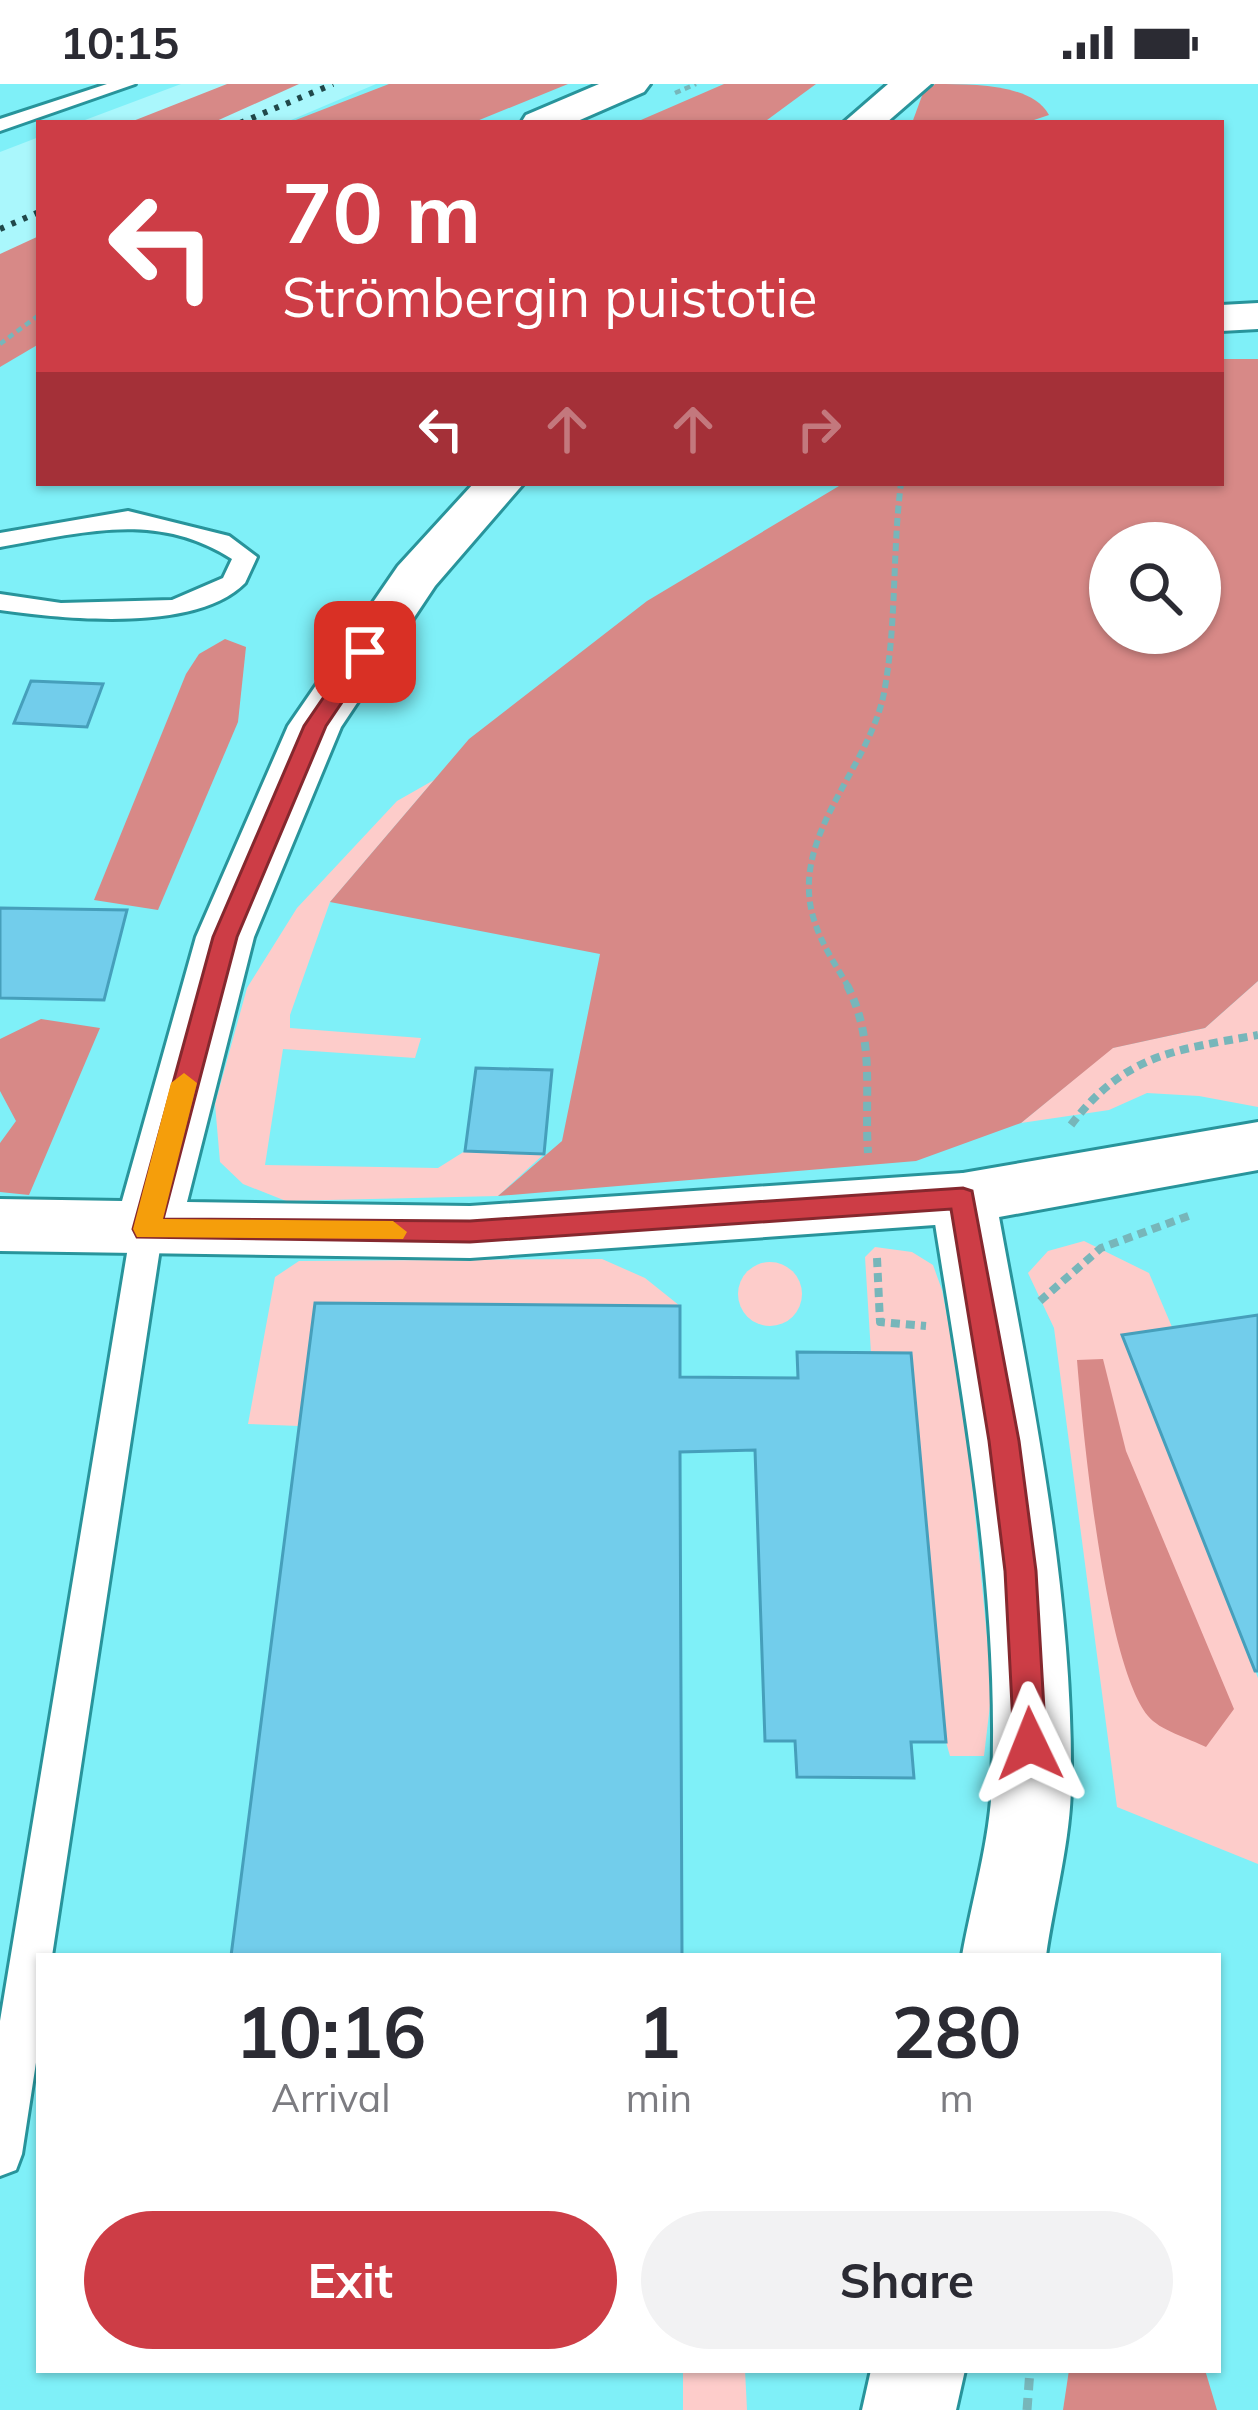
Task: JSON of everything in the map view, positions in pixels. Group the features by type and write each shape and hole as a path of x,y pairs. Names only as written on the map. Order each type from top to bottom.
{"street":[{"path":"547,120 631,84"},
{"path":"866,120 912,84"},
{"path":"1224,318 1258,316"},
{"path":"147,1229 225,937 315,726 416,577 497,486"},
{"path":"0,1225 470,1232 963,1198 1258,1146"},
{"path":"963,1198 1004,1441 1025,1614 1032,1786 1004,1953"},
{"path":"909,2410 917,2373"}],"lane":[{"path":"0,124 126,84"},
{"path":"0,540 128,518 220,541 245,557 233,584 176,607 61,611 0,602"},
{"path":"0,2155 147,1229"}],"path":[{"path":"0,344 36,317"},
{"path":"874,1205 867,1144 871,1064 862,1018 812,925 808,885 810,856 826,817 855,773 876,726 894,634 892,545 901,486"},
{"path":"1040,1316 1037,1303 1101,1248 1203,1210"},
{"path":"1028,2410 1030,2373"}],"shaded area":[{"path":"0,84 181,84 85,120 36,120 36,138 0,152"},
{"path":"227,84 299,84 219,120 136,120"},
{"path":"376,84 1258,84 1258,2410 0,2410 0,256 36,238 36,486 1224,486 1224,120 291,120"},
{"path":"389,84 568,84 479,120 296,120"},
{"path":"724,84 816,84 767,120 641,120"},
{"path":"935,84 984,86 1030,97 1049,115 1034,120 913,120 923,93"},
{"path":"36,237 36,346 0,367 0,254"},
{"path":"1224,359 1258,359 1258,981 1205,1028 1113,1048 1021,1123 916,1161 498,1196 562,1141 600,954 330,902 469,739 647,601 839,486 1224,486"},
{"path":"225,639 246,647 238,722 158,910 94,900 186,674 199,654"},
{"path":"434,780 330,902 290,1015 290,1028 421,1038 415,1058 283,1049 265,1165 438,1168 465,1151 544,1154 498,1196 286,1201 243,1184 220,1162 215,1104 247,988 297,908 397,801"},
{"path":"1258,981 1258,1107 1147,1093 1109,1110 1021,1123 1112,1048 1205,1028"},
{"path":"41,1019 100,1028 29,1195 0,1192 0,1143 16,1121 0,1091 0,1039"},
{"path":"1084,1241 1149,1273 1172,1327 1122,1336 1258,1678 1258,1864 1117,1807 1054,1328 1028,1273 1048,1251"},
{"path":"875,1247 912,1252 933,1265 942,1290 965,1411 992,1688 984,1756 950,1756 946,1742 911,1354 871,1353 865,1257"},
{"path":"602,1259 645,1278 680,1306 316,1303 299,1426 248,1424 275,1277 299,1261"},
{"path":"770,1262 793,1271 802,1294 793,1317 770,1326 747,1317 738,1294 747,1271"},
{"path":"1103,1359 1126,1451 1234,1709 1206,1747 1148,1716 1120,1648 1099,1546 1077,1360"},
{"path":"683,2373 745,2373 747,2410 683,2410"},
{"path":"1069,2373 1206,2373 1217,2410 1063,2410"}],"building":[{"path":"31,681 103,684 87,727 14,723"},
{"path":"0,908 127,910 104,1000 0,998"},
{"path":"476,1068 552,1070 544,1154 465,1151"},
{"path":"315,1303 680,1306 680,1377 798,1378 797,1352 911,1353 946,1742 911,1742 914,1778 797,1777 795,1741 765,1741 755,1450 680,1452 682,1953 231,1953"},
{"path":"1258,1315 1258,1671 1255,1671 1122,1335"}],"railway":[{"path":"247,120 333,84"},
{"path":"0,229 36,213"}],"slow traffic":[{"path":"184,1083 147,1229 393,1232"}],"route":[{"path":"365,652 315,726 225,937 147,1229 470,1232 963,1198 1004,1441 1020,1571 1030,1744"}]}
